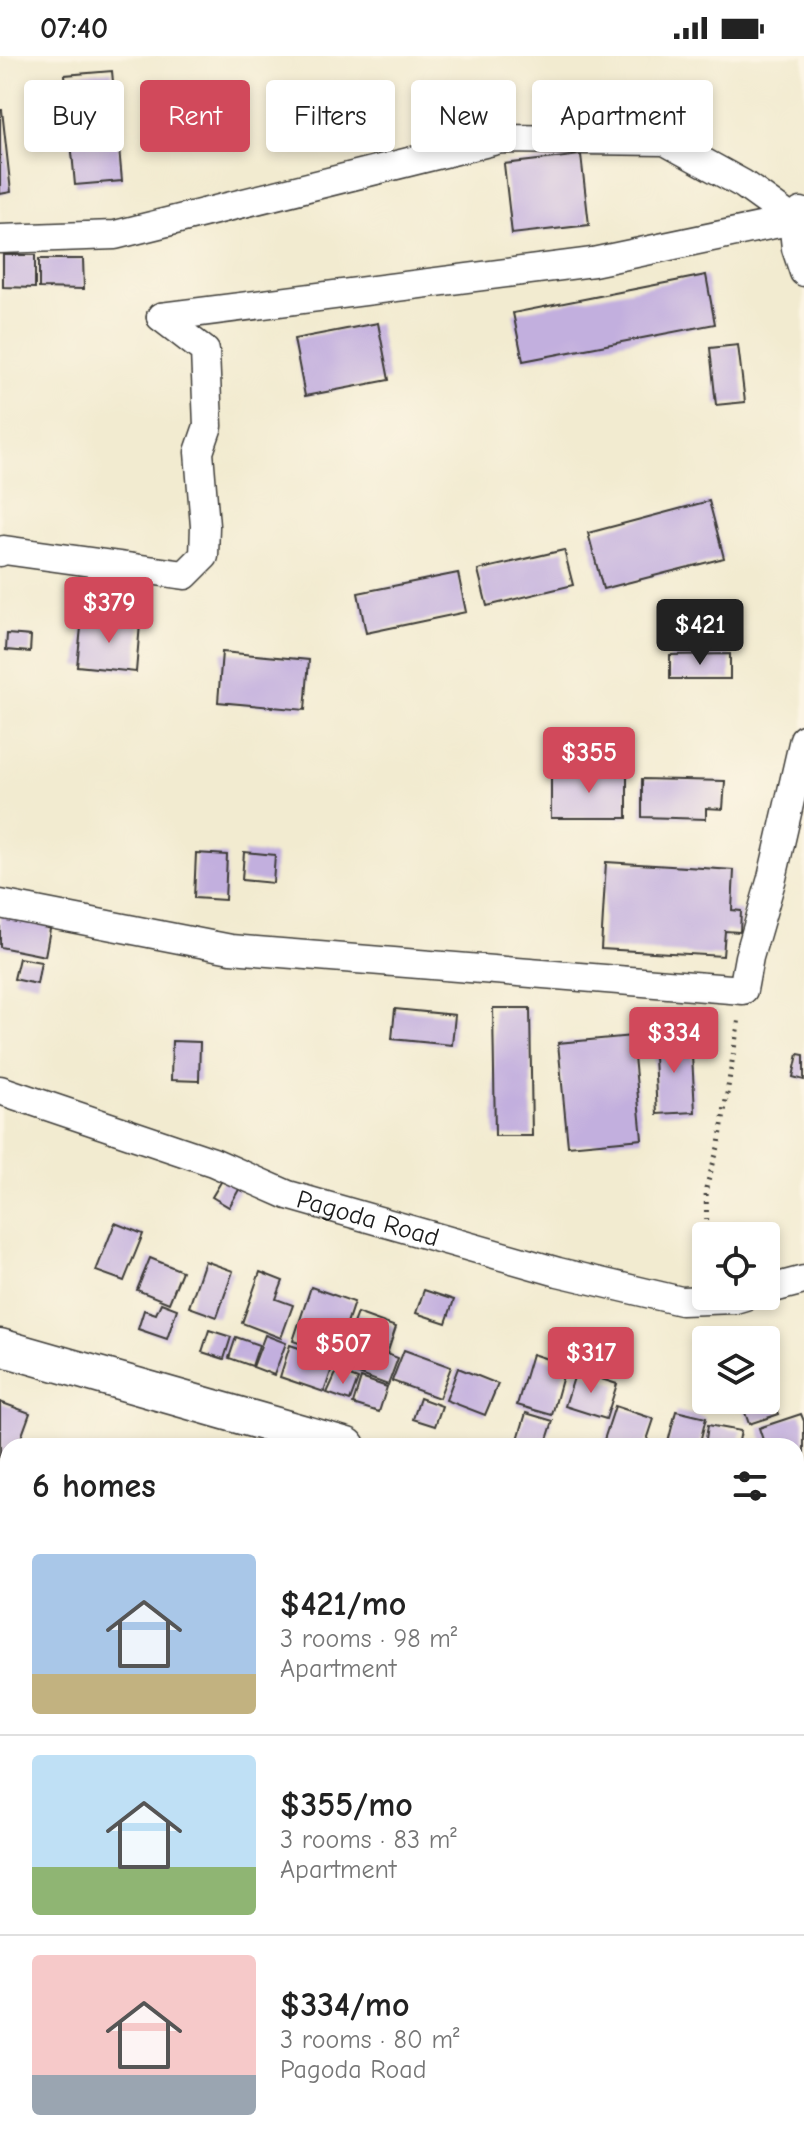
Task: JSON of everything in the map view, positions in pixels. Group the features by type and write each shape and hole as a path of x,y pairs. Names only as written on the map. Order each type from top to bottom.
{"street":[{"path":"0,239 115,235 501,139 665,141 798,214"},
{"path":"798,214 796,248 804,272"},
{"path":"0,552 4,550 185,575 204,556 205,526 199,452 208,426 205,351 161,317 593,262 798,214"},
{"path":"0,904 231,949 743,990 804,739"},
{"name":"Pagoda Road","path":"0,1090 213,1162 288,1195 558,1272 681,1301 692,1301"},
{"path":"780,1286 804,1280"},
{"path":"0,1347 319,1438"}],"path":[{"path":"707,1222 706,1188 719,1144 743,990"}],"building":[{"path":"112,71 113,80 65,80 65,75"},
{"path":"0,110 11,192 0,194"},
{"path":"72,152 119,152 122,181 75,185"},
{"path":"581,155 589,225 512,234 504,164"},
{"path":"3,255 35,255 35,288 3,287"},
{"path":"39,259 83,259 84,289 39,288"},
{"path":"706,275 715,324 523,361 513,313"},
{"path":"378,323 389,380 305,396 294,339"},
{"path":"738,345 745,402 716,405 710,348"},
{"path":"709,501 724,558 603,589 588,533"},
{"path":"564,550 573,585 487,606 478,570"},
{"path":"458,573 466,612 366,633 358,593"},
{"path":"82,618 140,624 136,672 77,666"},
{"path":"7,634 31,636 30,652 6,650"},
{"path":"222,652 309,660 305,710 218,702"},
{"path":"730,654 730,679 670,679 670,655"},
{"path":"551,772 627,772 627,818 551,818"},
{"path":"642,779 725,781 723,809 706,808 706,819 642,817"},
{"path":"244,852 275,855 273,883 242,880"},
{"path":"196,853 227,855 225,900 194,898"},
{"path":"606,862 734,870 732,910 741,911 740,932 725,931 723,956 601,949"},
{"path":"0,913 51,924 45,956 0,947"},
{"path":"19,958 41,962 37,984 14,979"},
{"path":"493,1008 530,1008 532,1136 495,1136"},
{"path":"395,1009 455,1015 452,1045 392,1039"},
{"path":"632,1036 642,1139 568,1146 558,1043"},
{"path":"691,1036 695,1112 657,1114 653,1038"},
{"path":"172,1041 200,1042 199,1081 171,1080"},
{"path":"798,1054 804,1055 804,1080 793,1077"},
{"path":"224,1177 241,1186 229,1207 212,1197"},
{"path":"115,1223 143,1234 124,1281 96,1271"},
{"path":"150,1258 182,1271 169,1303 137,1290"},
{"path":"205,1261 233,1271 217,1317 189,1307"},
{"path":"260,1272 283,1281 276,1299 293,1305 281,1338 242,1323"},
{"path":"311,1287 354,1302 336,1356 293,1341"},
{"path":"424,1290 454,1300 446,1323 416,1313"},
{"path":"161,1303 177,1309 167,1339 138,1329 144,1310 156,1314"},
{"path":"357,1313 396,1327 387,1354 398,1358 388,1385 337,1366"},
{"path":"209,1330 231,1337 224,1359 202,1352"},
{"path":"265,1335 286,1343 274,1375 253,1367"},
{"path":"236,1337 259,1345 252,1366 229,1358"},
{"path":"290,1345 335,1360 324,1392 280,1377"},
{"path":"404,1350 451,1367 439,1398 392,1381"},
{"path":"532,1354 566,1365 552,1415 517,1405"},
{"path":"458,1368 498,1384 485,1415 446,1400"},
{"path":"337,1371 358,1379 350,1401 327,1393"},
{"path":"576,1371 617,1384 606,1419 565,1406"},
{"path":"361,1378 387,1387 379,1412 353,1404"},
{"path":"420,1398 442,1406 435,1426 413,1419"},
{"path":"0,1402 30,1413 21,1438 0,1438"},
{"path":"615,1406 654,1419 648,1438 605,1438"},
{"path":"676,1411 706,1418 701,1438 669,1438"},
{"path":"526,1413 553,1421 548,1438 518,1438"},
{"path":"746,1414 779,1414 749,1424"},
{"path":"801,1414 804,1438 762,1438 759,1428"},
{"path":"708,1425 741,1431 740,1438 706,1438"}]}
